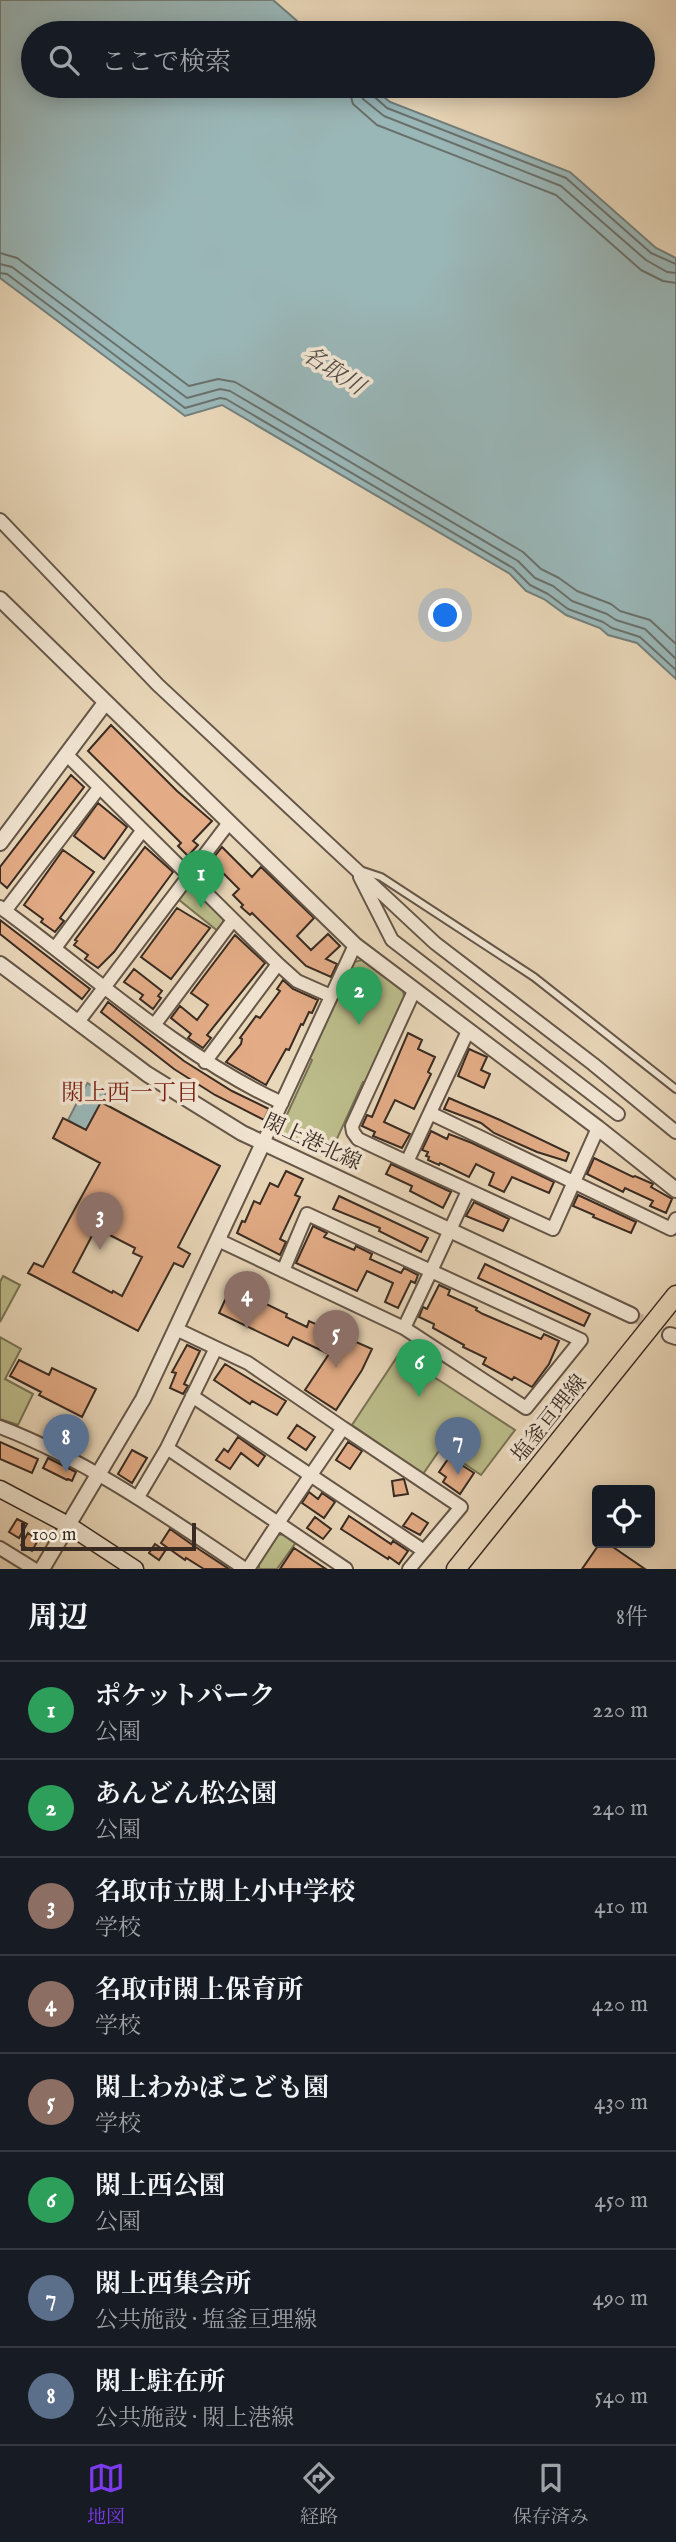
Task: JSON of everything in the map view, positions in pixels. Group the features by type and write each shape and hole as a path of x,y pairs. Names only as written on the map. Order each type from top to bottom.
{"main road":[{"name":"塩釜亘理線","path":"456,1569 543,1464 676,1295"},
{"path":"0,1489 68,1525 135,1569"}],"street":[{"path":"0,520 158,685 435,943 593,1064 676,1132"},
{"path":"0,599 355,945 676,1190"},
{"path":"0,843 105,703"},
{"path":"67,755 278,964 297,981 331,996"},
{"path":"99,788 2,909 205,1062 245,1086 282,1103"},
{"path":"78,1022 228,824"},
{"path":"55,948 142,831"},
{"path":"355,868 393,940 618,1114"},
{"path":"155,1024 233,920"},
{"path":"42,1569 143,1399 355,945"},
{"name":"閖上港北線","path":"0,964 147,1074 201,1110 263,1143 631,1315"},
{"path":"205,1062 278,964"},
{"path":"414,991 352,1126 358,1139 553,1229 598,1128"},
{"path":"407,1162 468,1031"},
{"path":"430,1113 671,1229 676,1219"},
{"path":"404,1328 468,1191"},
{"path":"218,1240 283,1271 404,1328 526,1408 581,1340 307,1214 283,1271"},
{"path":"176,1329 248,1363 461,1507 409,1569"},
{"path":"138,1497 167,1448 216,1348"},
{"path":"192,1396 424,1551"},
{"path":"0,1427 43,1444 100,1474 247,1569 343,1428"},
{"path":"167,1448 346,1569"},
{"path":"0,1549 34,1569"}],"lane":[{"path":"355,868 381,877 534,977 676,1089"}],"green space":[{"path":"186,889 194,889 223,917 223,926 219,932 178,899"},
{"path":"362,960 403,991 405,1000 367,1083 363,1082 330,1154 279,1132 312,1060 309,1058 354,962"},
{"path":"3,1276 20,1285 0,1322 0,1282"},
{"path":"0,1337 21,1349 5,1379 33,1394 18,1425 0,1419"},
{"path":"399,1354 515,1430 481,1475 441,1448 423,1474 352,1425"},
{"path":"285,1534 297,1541 277,1569 259,1569 259,1563 277,1535"}],"water":[{"name":"名取川","path":"0,0 273,0 297,21 21,21 21,98 385,98 570,172 656,248 676,258 676,679 637,643 608,635 600,628 566,615 544,599 526,591 510,574 222,405 185,416 0,278"},
{"path":"87,1083 106,1093 86,1130 68,1120"}],"building":[{"path":"111,725 177,791 212,821 193,841 198,845 188,856 178,846 181,843 88,751"},
{"path":"71,775 84,787 7,888 0,882 0,867"},
{"path":"98,803 127,827 104,859 74,836"},
{"path":"145,847 173,872 114,952 98,968 85,959 88,955 74,945 77,941 75,940"},
{"path":"222,847 252,877 261,867 314,918 297,936 311,950 328,934 340,946 326,959 337,964 331,977 306,966 252,913 250,915 241,907 243,905 233,895 239,889 211,861"},
{"path":"63,850 94,872 60,918 64,921 55,932 24,905"},
{"path":"177,908 210,928 171,979 141,957"},
{"path":"0,920 90,989 82,999 0,934"},
{"path":"235,935 265,963 207,1035 211,1038 203,1048 188,1038 191,1034 171,1018 180,1006 197,1020 208,1005 191,993"},
{"path":"134,969 162,991 158,996 161,998 153,1009 140,999 143,995 124,982"},
{"path":"283,980 293,989 318,1000 266,1085 226,1062 241,1044 240,1038 256,1016 260,1018 280,991 277,989"},
{"path":"108,1002 184,1061 232,1091 269,1109 264,1120 215,1095 174,1069 101,1012"},
{"path":"408,1033 422,1040 418,1049 435,1057 428,1072 431,1074 414,1109 395,1100 384,1122 410,1134 402,1148 373,1136 375,1132 362,1126 367,1115 372,1117"},
{"path":"469,1049 487,1057 481,1070 490,1074 484,1088 458,1076"},
{"path":"449,1098 569,1153 566,1161 537,1152 494,1133 481,1123 444,1109"},
{"path":"101,1102 220,1166 178,1247 190,1254 183,1267 174,1263 138,1331 28,1273 34,1263 43,1267 100,1163 53,1138 63,1118 86,1130","holes":["96,1228 135,1248 133,1253 142,1257 122,1296 73,1272"]},
{"path":"431,1131 447,1139 449,1134 472,1143 554,1182 549,1193 512,1177 504,1192 489,1185 494,1173 476,1164 469,1177 428,1160 428,1152 422,1150"},
{"path":"348,1146 359,1151 354,1160 344,1155"},
{"path":"594,1158 653,1184 651,1187 672,1199 666,1213 650,1206 653,1201 625,1188 623,1192 587,1174"},
{"path":"391,1164 451,1192 443,1208 410,1191 412,1186 386,1174"},
{"path":"286,1171 303,1179 295,1195 300,1197 280,1239 286,1242 280,1255 237,1233 254,1201 260,1204 270,1183 278,1187"},
{"path":"578,1195 636,1222 631,1233 573,1206"},
{"path":"339,1196 428,1238 421,1252 379,1231 380,1228 333,1209"},
{"path":"474,1202 509,1219 503,1231 466,1216"},
{"path":"313,1226 327,1233 324,1237 354,1250 356,1246 372,1254 370,1259 401,1273 404,1268 418,1275 415,1283 411,1281 398,1308 385,1302 393,1283 367,1271 357,1291 296,1263"},
{"path":"485,1264 590,1314 584,1326 478,1278"},
{"path":"439,1285 450,1290 448,1295 477,1308 476,1310 483,1314 541,1339 544,1334 559,1341 549,1364 532,1387 514,1377 512,1380 483,1364 486,1358 463,1347 464,1345 433,1328 434,1324 419,1317 423,1307 427,1309"},
{"path":"231,1287 287,1314 286,1317 307,1327 309,1321 372,1349 336,1410 305,1390 329,1354 293,1337 288,1346 219,1313"},
{"path":"187,1345 200,1351 184,1384 188,1386 183,1394 170,1388 176,1373 172,1372"},
{"path":"19,1360 49,1375 52,1368 96,1389 82,1417 39,1395 41,1392 10,1376"},
{"path":"225,1364 286,1401 277,1415 252,1401 250,1404 214,1380"},
{"path":"297,1425 315,1437 306,1450 288,1438"},
{"path":"238,1437 265,1456 258,1466 241,1453 230,1469 216,1460 224,1449 228,1452"},
{"path":"0,1442 38,1459 32,1473 0,1459"},
{"path":"348,1442 362,1451 350,1469 336,1460"},
{"path":"132,1450 147,1458 132,1483 118,1474"},
{"path":"48,1458 76,1472 72,1481 43,1468"},
{"path":"448,1459 474,1473 460,1494 443,1482 446,1477 439,1472"},
{"path":"404,1479 408,1494 394,1496 392,1481"},
{"path":"309,1492 318,1499 322,1493 335,1502 324,1518 302,1503"},
{"path":"412,1513 428,1523 420,1535 403,1526"},
{"path":"349,1516 391,1544 393,1541 408,1551 399,1564 341,1529"},
{"path":"315,1517 331,1529 323,1539 307,1528"},
{"path":"17,1519 27,1524 19,1538 9,1532"},
{"path":"170,1529 229,1569 204,1569 186,1558 185,1560 161,1543"},
{"path":"28,1533 38,1540 32,1551 21,1545"},
{"path":"155,1544 165,1551 159,1560 149,1553"},
{"path":"294,1548 326,1569 280,1569"},
{"path":"597,1548 614,1548 645,1569 582,1569"}],"tunnel":[{"path":"631,1315 670,1335"}],"place":[{"name":"ポケットパーク","path":"201,908"},
{"name":"あんどん松公園","path":"359,1025"},
{"name":"名取市立閖上小中学校","path":"100,1250"},
{"name":"名取市閖上保育所","path":"247,1329"},
{"name":"閖上わかばこども園","path":"336,1368"},
{"name":"閖上西公園","path":"419,1397"},
{"name":"閖上駐在所","path":"66,1472"},
{"name":"閖上西集会所","path":"458,1475"}],"district":[{"name":"閖上西一丁目","path":"130,1093"}]}
